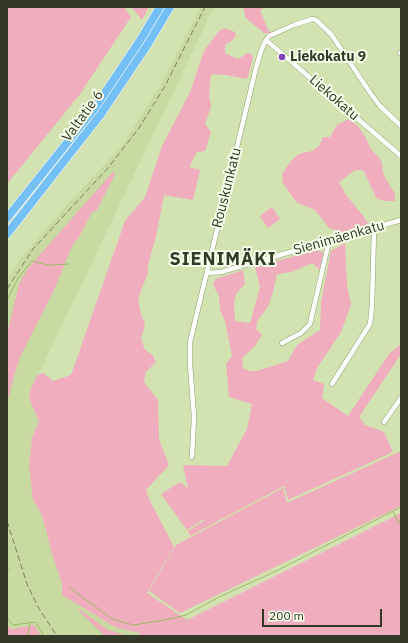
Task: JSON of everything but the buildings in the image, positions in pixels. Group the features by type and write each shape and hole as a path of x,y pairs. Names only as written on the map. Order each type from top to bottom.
{"highway":[{"name":"Valtatie 6","path":"7,218 94,110 141,39 160,7"},
{"name":"Valtatie 6","path":"7,234 101,114 148,44 170,7"}],"street":[{"path":"266,40 269,36 294,25 306,21 316,20 326,27 335,39 380,106 401,126"},
{"name":"Liekokatu","path":"266,40 401,156"},
{"name":"Rouskunkatu","path":"192,457 194,417 190,342 256,68 266,40"},
{"name":"Sienimäenkatu","path":"207,273 221,272 401,220"},
{"path":"332,384 370,324 372,306 374,229"},
{"path":"282,343 301,333 310,324 329,241"},
{"path":"384,422 401,398"}],"shaded area":[{"path":"7,7 124,7 131,17 80,94 7,184"},
{"path":"131,7 149,7 142,20"},
{"path":"201,7 214,7 29,394 31,403 39,421 32,438 29,465 33,500 42,515 52,554 62,583 62,595 115,627 139,633 141,636 41,636 34,625 11,629 7,625 7,281 22,257 64,208 121,147 159,88"},
{"path":"244,7 266,7 260,10 268,30 272,33 264,33 246,18"},
{"path":"224,28 235,32 236,35 234,39 225,45 225,53 238,59 248,53 251,54 253,58 248,77 246,79 211,74 209,95 211,107 205,124 211,132 205,151 197,152 189,167 200,170 193,200 164,195 156,237 148,265 148,273 138,298 140,311 145,325 141,339 145,350 152,354 156,362 146,372 144,382 158,400 159,440 169,465 146,490 149,499 174,547 147,593 187,620 401,513 401,636 141,636 139,633 115,627 62,595 62,583 52,554 42,515 33,500 29,465 32,438 39,421 31,403 29,394 37,375 43,373 53,381 71,375 125,221 145,197 162,146 190,92 204,51 218,32"},
{"path":"348,119 357,125 366,138 370,148 381,160 384,176 395,194 395,201 377,199 363,170 355,170 339,182 346,195 369,225 349,232 341,232 329,228 315,210 296,202 283,183 282,174 291,161 299,154 312,151 319,146 323,137 330,137 337,125"},
{"path":"113,172 115,174 97,210 92,212 79,237 72,246 54,290 20,357 7,403 7,335 19,284 29,267"},
{"path":"272,207 280,219 268,228 260,216"},
{"path":"345,243 347,284 351,305 341,332 317,368 313,380 324,384 322,398 348,416 389,354 401,344 401,354 359,417 365,425 384,432 393,452 288,500 284,486 190,536 188,531 205,520 204,519 187,530 161,494 180,482 188,489 183,465 227,466 247,429 252,404 229,397 226,364 232,356 225,321 220,310 219,296 213,285 215,279 243,270 245,284 236,294 234,303 235,321 250,323 260,287 255,267 317,250 324,253 319,271 312,263 292,272 277,274 273,293 267,308 257,321 256,329 262,335 255,346 242,358 243,368 249,371 257,371 288,361 297,345 320,330 321,302 331,251"},
{"path":"401,451 401,506 180,613 149,591 176,545 283,488 287,503"},
{"path":"79,609 108,630 128,636 105,636 78,610"},
{"path":"7,625 11,629 34,625 41,636 7,636"}],"waterway":[{"path":"7,300 18,278 32,261 48,265 69,264"},
{"path":"70,588 112,619 133,625 186,615 219,597 272,573 401,507"},
{"path":"393,512 401,526"},
{"path":"7,618 13,625 35,622 44,636"},
{"path":"28,636 30,623"}],"railway":[{"path":"7,289 33,249 108,168 139,128 165,86 205,7"},
{"path":"7,521 27,584 38,607 57,636"}],"place":[{"name":"Liekokatu 9","path":"282,57"}],"district":[{"name":"SIENIMÄKI","path":"223,260"}]}
